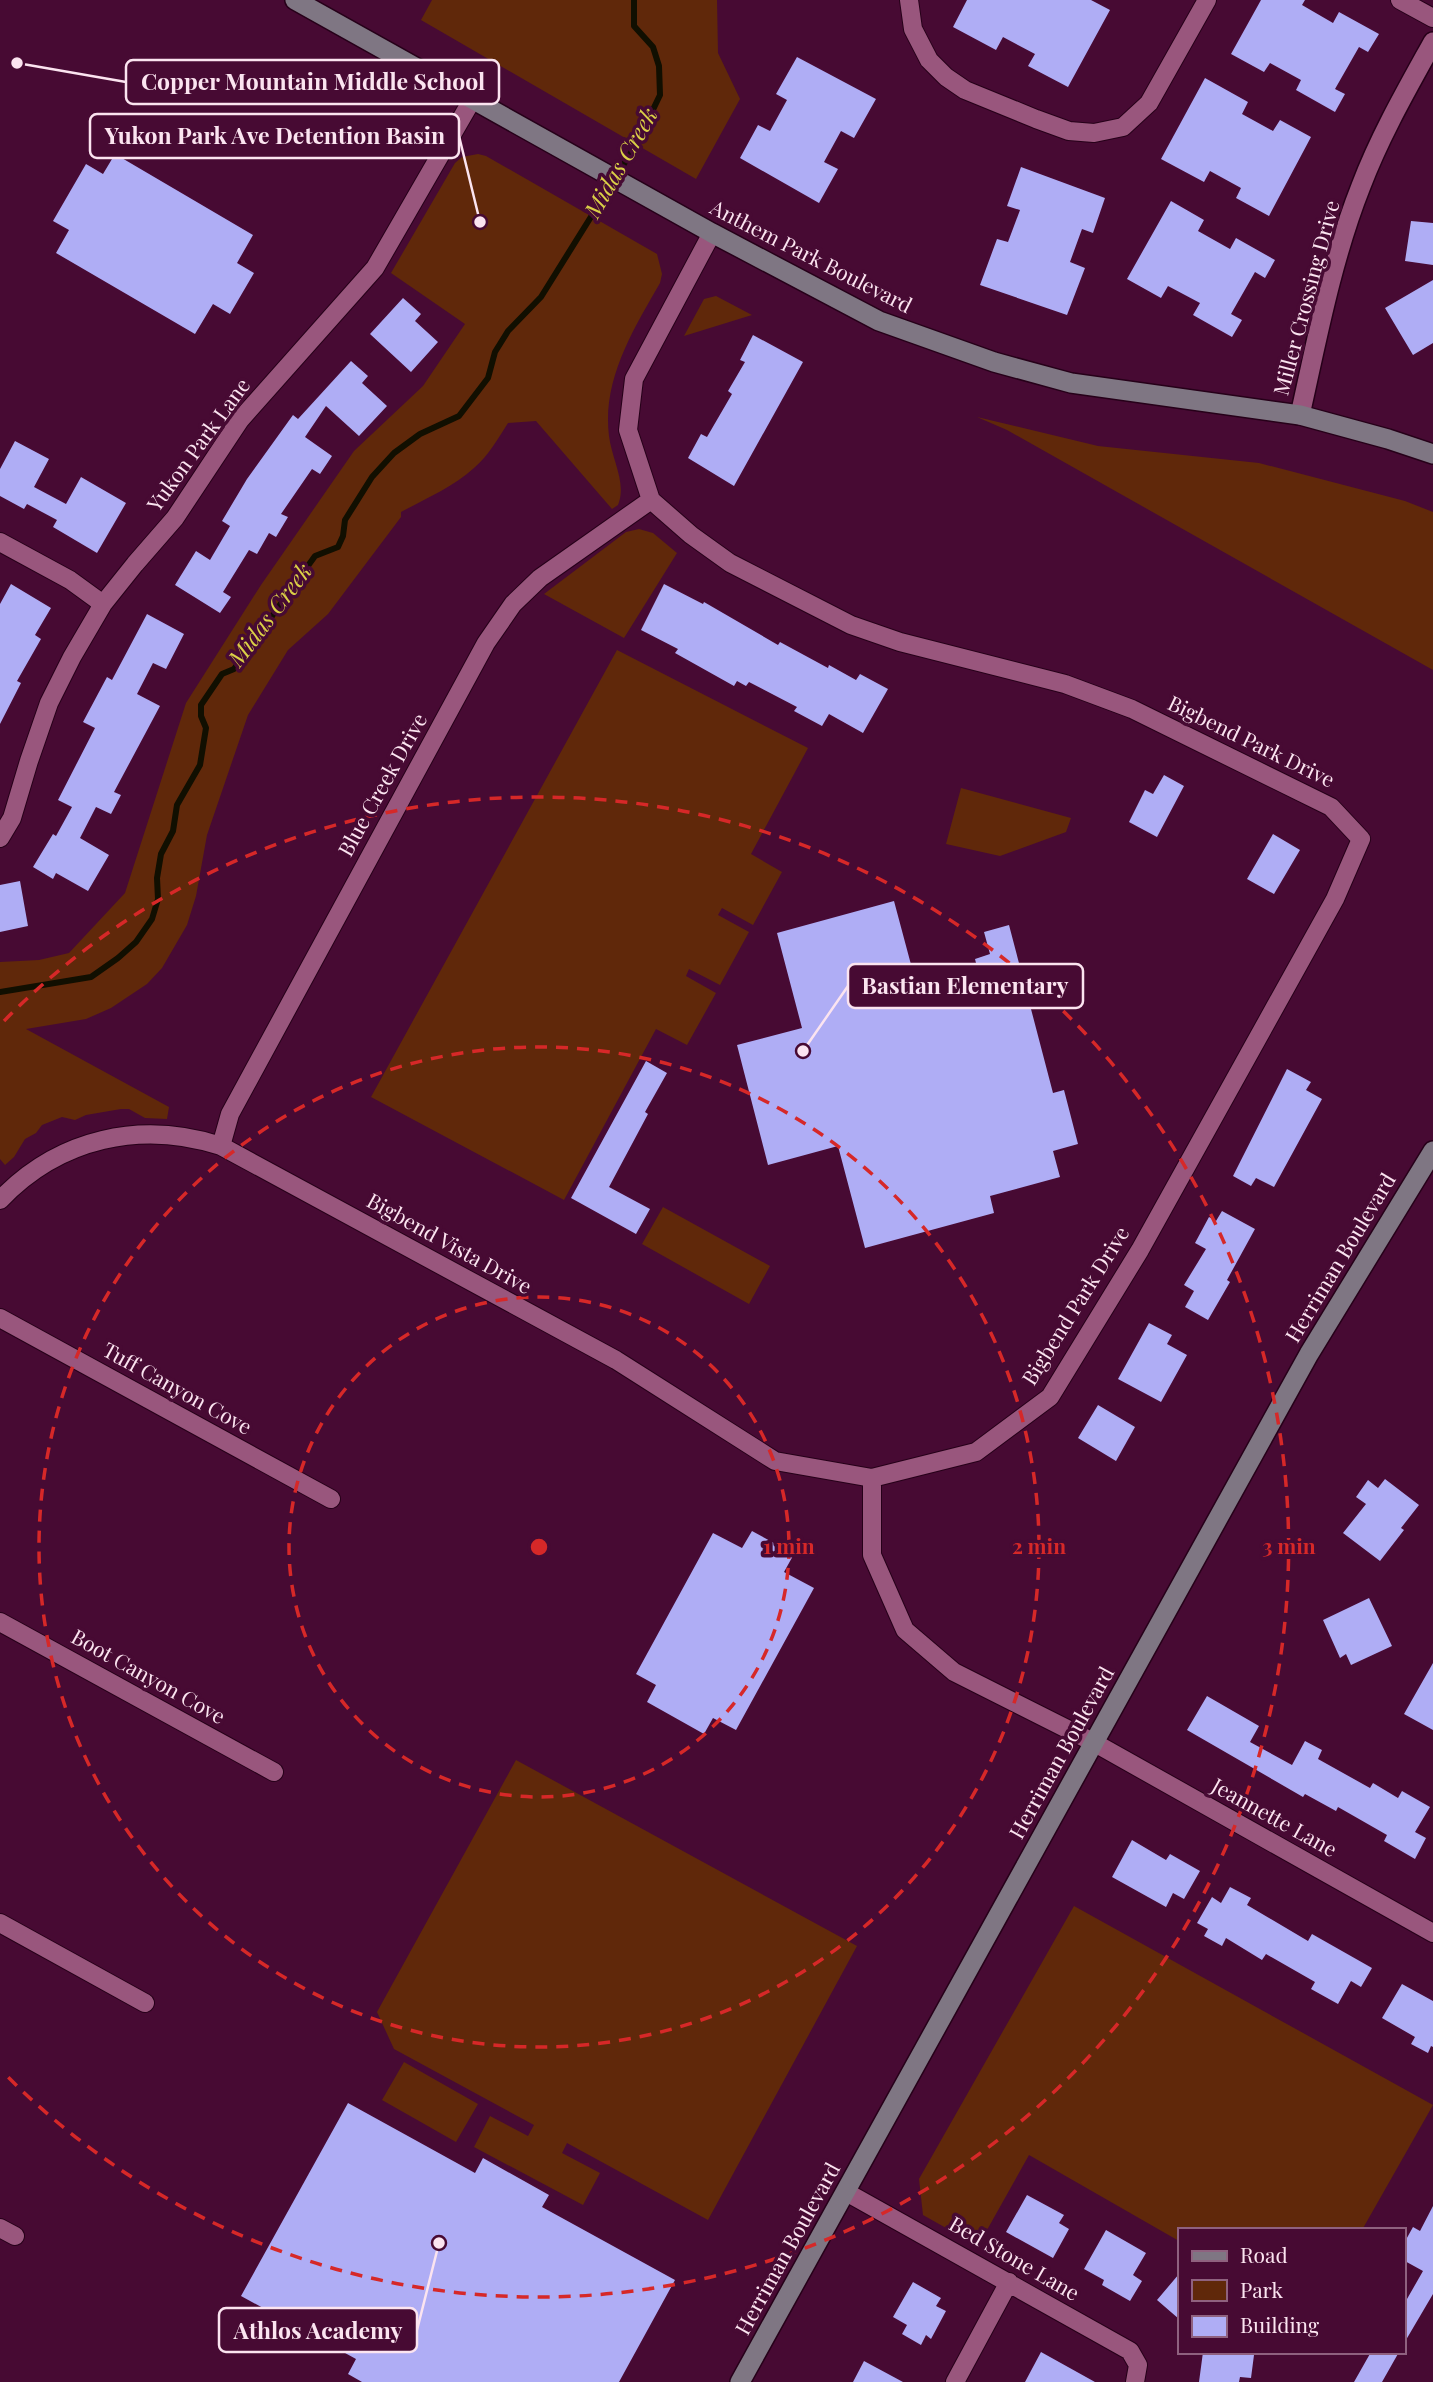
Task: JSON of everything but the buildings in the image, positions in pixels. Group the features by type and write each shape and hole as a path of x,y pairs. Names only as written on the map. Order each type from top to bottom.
{"main road":[{"name":"Anthem Park Boulevard","path":"295,0 712,233 879,321 994,362 1071,383 1300,415 1433,454"},
{"name":"Herriman Boulevard","path":"740,2382 1309,1354 1433,1152"}],"street":[{"path":"909,0 913,29 929,60 946,77 965,90 1036,119 1069,131 1094,133 1123,127 1149,103 1207,0"},
{"path":"1400,0 1433,18"},
{"name":"Miller Crossing Drive","path":"1300,415 1334,272 1361,187 1433,42"},
{"name":"Yukon Park Lane","path":"0,838 12,818 50,703 72,657 103,604 176,518 240,420 375,268 418,198 472,100"},
{"path":"651,500 628,430 635,379 712,233"},
{"name":"Blue Creek Drive","path":"221,1146 230,1114 486,643 513,604 540,578 651,500"},
{"name":"Bigbend Park Drive","path":"651,500 691,535 730,563 851,625 900,642 1065,684 1132,709 1331,807 1361,839 1335,899 1140,1250 1050,1397 976,1452 872,1478"},
{"path":"0,542 70,580 103,604"},
{"name":"Bigbend Vista Drive","path":"0,1199 44,1163 103,1140 160,1133 201,1139 221,1146 616,1360 775,1461 872,1478"},
{"name":"Tuff Canyon Cove","path":"0,1318 331,1499"},
{"name":"Jeannette Lane","path":"872,1478 872,1555 905,1630 954,1672 1093,1742 1433,1933"},
{"name":"Boot Canyon Cove","path":"0,1622 274,1772"},
{"path":"0,1923 145,2003"},
{"name":"Bed Stone Lane","path":"846,2192 1130,2351 1138,2365 1135,2382"},
{"path":"955,2382 1009,2283"}],"green space":[{"path":"432,0 717,0 718,53 740,99 696,179 421,20"},
{"path":"478,154 486,156 657,254 662,274 660,283 630,337 610,395 609,436 621,488 618,505 612,509 536,421 508,423 488,453 466,475 401,512 401,517 328,614 288,650 248,715 207,835 196,896 187,925 162,968 147,984 111,1008 86,1019 26,1029 169,1107 167,1119 145,1118 129,1109 86,1115 75,1120 62,1117 42,1125 36,1133 25,1139 14,1157 5,1165 0,1159 0,962 39,960 69,953 125,893 186,703 261,585 354,451 423,386 465,324 391,273 455,163 462,157"},
{"path":"716,296 752,315 684,336 704,299"},
{"path":"977,417 1098,446 1259,463 1405,501 1433,512 1433,670 1007,430"},
{"path":"639,529 653,533 677,553 624,638 544,594 626,532"},
{"path":"617,650 808,748 751,854 782,872 753,925 722,908 718,915 749,932 720,985 689,969 686,976 716,993 687,1045 656,1029 564,1200 371,1097"},
{"path":"961,788 1071,818 1066,832 1000,856 946,844"},
{"path":"663,1207 770,1266 749,1304 642,1244"},
{"path":"516,1760 857,1946 708,2220 567,2143 562,2153 600,2173 583,2205 474,2147 490,2116 528,2136 534,2125 394,2049 377,2012"},
{"path":"1074,1906 1433,2105 1363,2228 1178,2228 1178,2240 1029,2155 978,2246 923,2215 919,2179"},
{"path":"404,2062 478,2104 456,2142 382,2100"}],"waterway":[{"name":"Midas Creek","path":"0,992 91,977 136,942 152,919 158,899 157,878 161,854 173,831 177,805 200,765 206,728 201,716 201,705 222,674 234,669 315,556 338,547 345,520 372,477 394,453 420,434 459,416 488,378 495,352 508,331 541,297 637,143 660,95 659,66 653,47 634,26 634,0"}],"place":[{"name":"Copper Mountain Middle School","path":"17,63"},
{"name":"Yukon Park Ave Detention Basin","path":"480,222"},
{"name":"Bastian Elementary","path":"803,1051"},
{"name":"Athlos Academy","path":"439,2243"}]}
